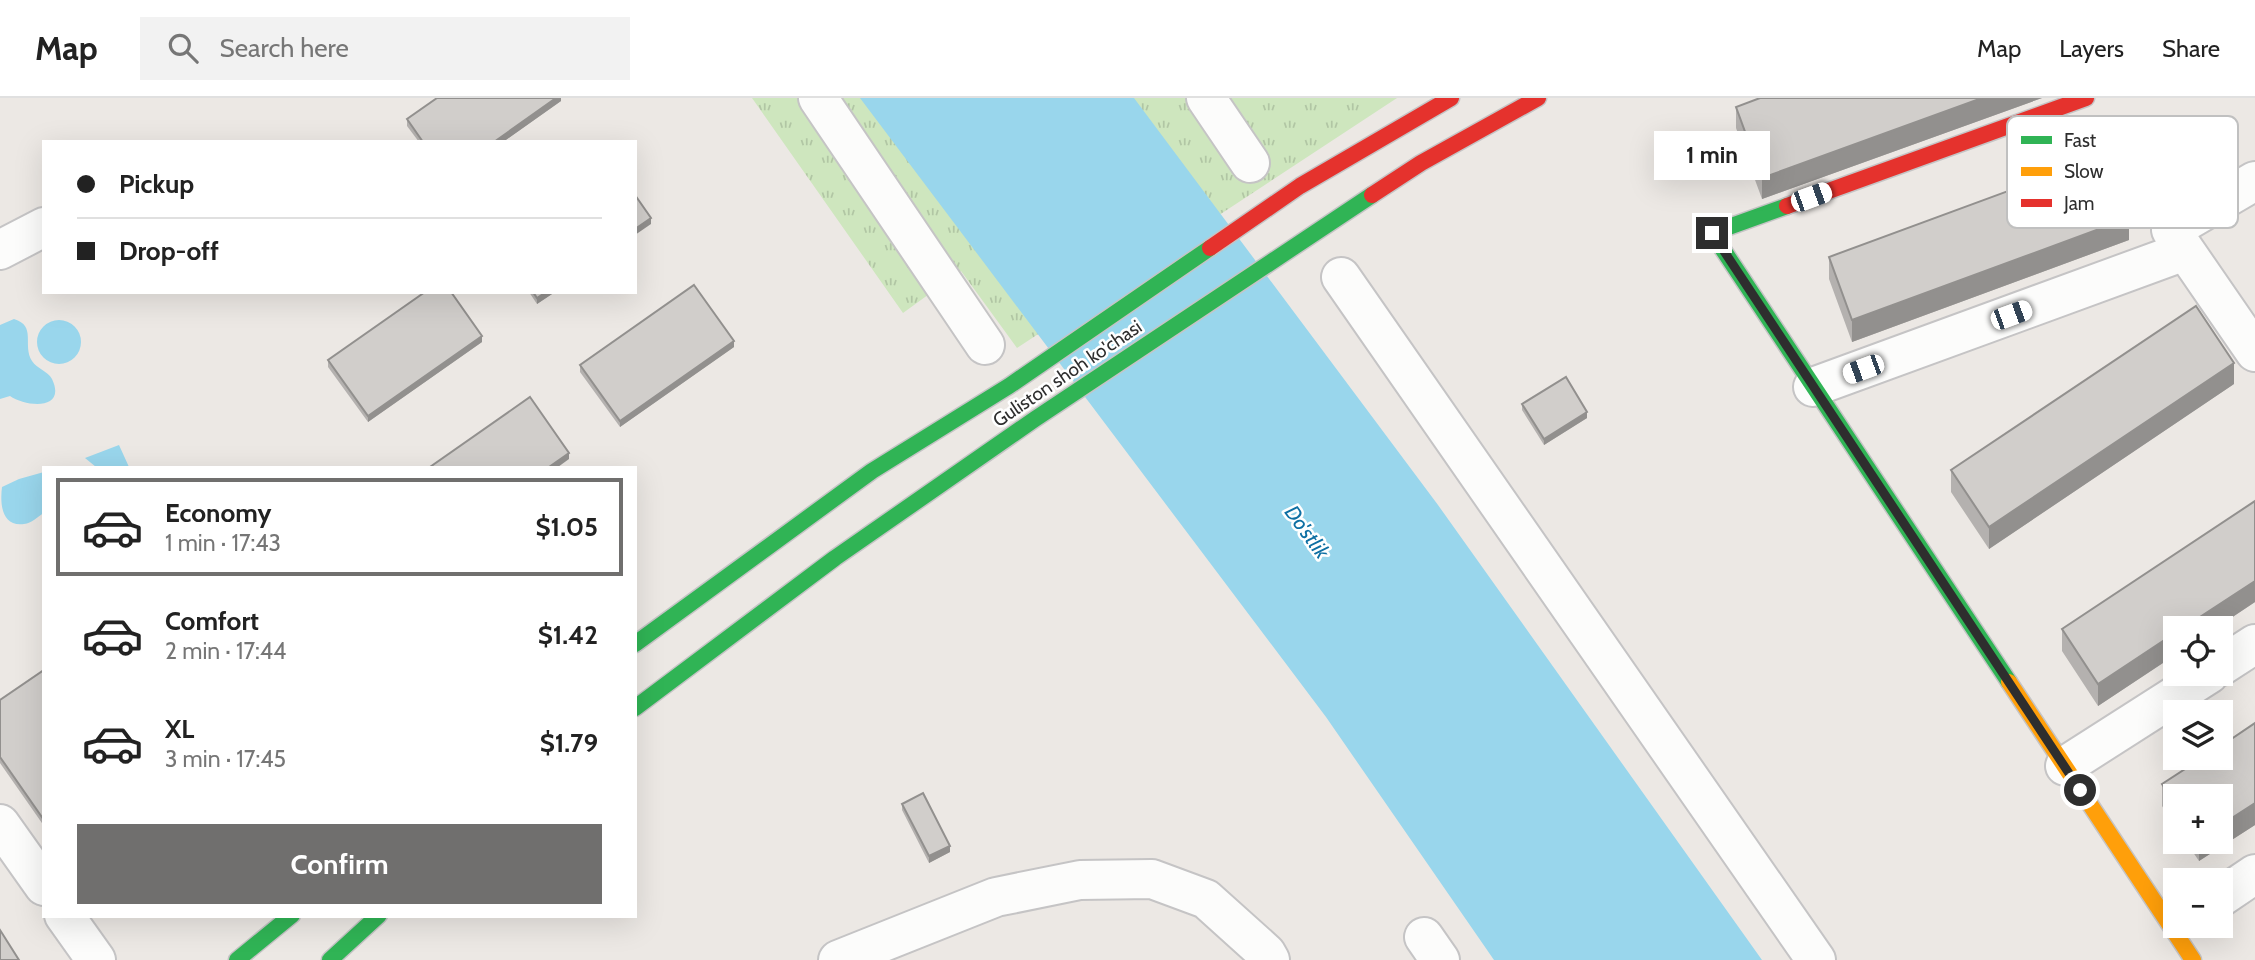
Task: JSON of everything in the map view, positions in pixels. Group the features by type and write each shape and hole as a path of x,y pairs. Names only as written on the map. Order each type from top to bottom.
{"main road":[{"name":"Guliston shoh ko'chasi","path":"637,643 873,471 1009,386 1300,186 1451,98"},
{"name":"Guliston shoh ko'chasi","path":"637,706 835,558 1035,419 1421,163 1538,98"},
{"path":"2035,116 2085,98"},
{"path":"2007,126 1712,233 2163,911"},
{"path":"237,960 288,918"},
{"path":"330,960 377,918"}],"street":[{"path":"818,98 985,345"},
{"path":"1206,98 1250,163"},
{"path":"2238,194 2255,181"},
{"path":"0,250 42,228"},
{"path":"1813,387 2178,241 2195,228"},
{"path":"2178,241 2255,352"},
{"path":"1341,277 1816,960"},
{"path":"2233,658 2255,644"},
{"path":"2065,766 2190,686"},
{"path":"0,824 42,883"},
{"path":"2233,889 2255,874"},
{"path":"838,960 996,897 1080,880 1152,879 1206,899 1266,953 1270,960"},
{"path":"66,918 96,960"}],"green space":[{"path":"752,98 1397,98 1017,348 961,271 903,313"}],"water":[{"name":"Do'stlik","path":"860,98 1134,98 1438,505 1762,960 1494,960 1326,717"},
{"path":"14,319 25,326 32,361 52,379 54,397 43,404 25,402 10,396 0,399 0,325"},
{"path":"59,320 68,321 75,326 80,333 80,351 75,358 68,363 59,364 50,363 43,358 38,351 37,342 38,333 43,326 50,321"},
{"path":"119,445 129,466 95,466 85,458"},
{"path":"42,473 42,514 27,523 16,524 6,518 1,500 2,487"}],"building":[{"path":"437,98 556,98 497,140 422,140 407,119"},
{"path":"1760,98 1982,98 1762,178 1736,107"},
{"path":"2007,191 2007,228 2102,228 1852,320 1829,257"},
{"path":"637,198 651,218 637,228"},
{"path":"694,285 734,341 620,421 580,365"},
{"path":"422,294 452,294 482,336 368,416 328,360"},
{"path":"2196,306 2234,363 1989,527 1951,470"},
{"path":"1566,377 1587,412 1544,439 1522,404"},
{"path":"530,397 569,453 550,466 431,466"},
{"path":"2255,501 2255,581 2201,616 2163,616 2163,641 2098,684 2062,629"},
{"path":"42,671 42,817 0,757 0,700"},
{"path":"2255,723 2255,803 2233,817 2233,784 2163,786 2162,784 2184,770 2233,770 2233,738"},
{"path":"923,793 950,846 929,856 902,804"},
{"path":"0,930 19,960 0,960"}],"traffic: fast":[{"path":"637,706 835,558 1035,419 1372,195"},
{"path":"1787,206 1712,233 2009,682"},
{"path":"637,643 872,471 1009,386 1210,248"},
{"path":"237,960 288,918"},
{"path":"330,960 376,918"}],"traffic: slow":[{"path":"2009,682 2193,960"}],"traffic: jam":[{"path":"1210,248 1300,186 1451,98"},
{"path":"1372,195 1421,163 1538,98"},
{"path":"2036,116 2086,98"},
{"path":"1787,206 2007,127"}],"route":[{"path":"1712,233 2080,790"}]}
